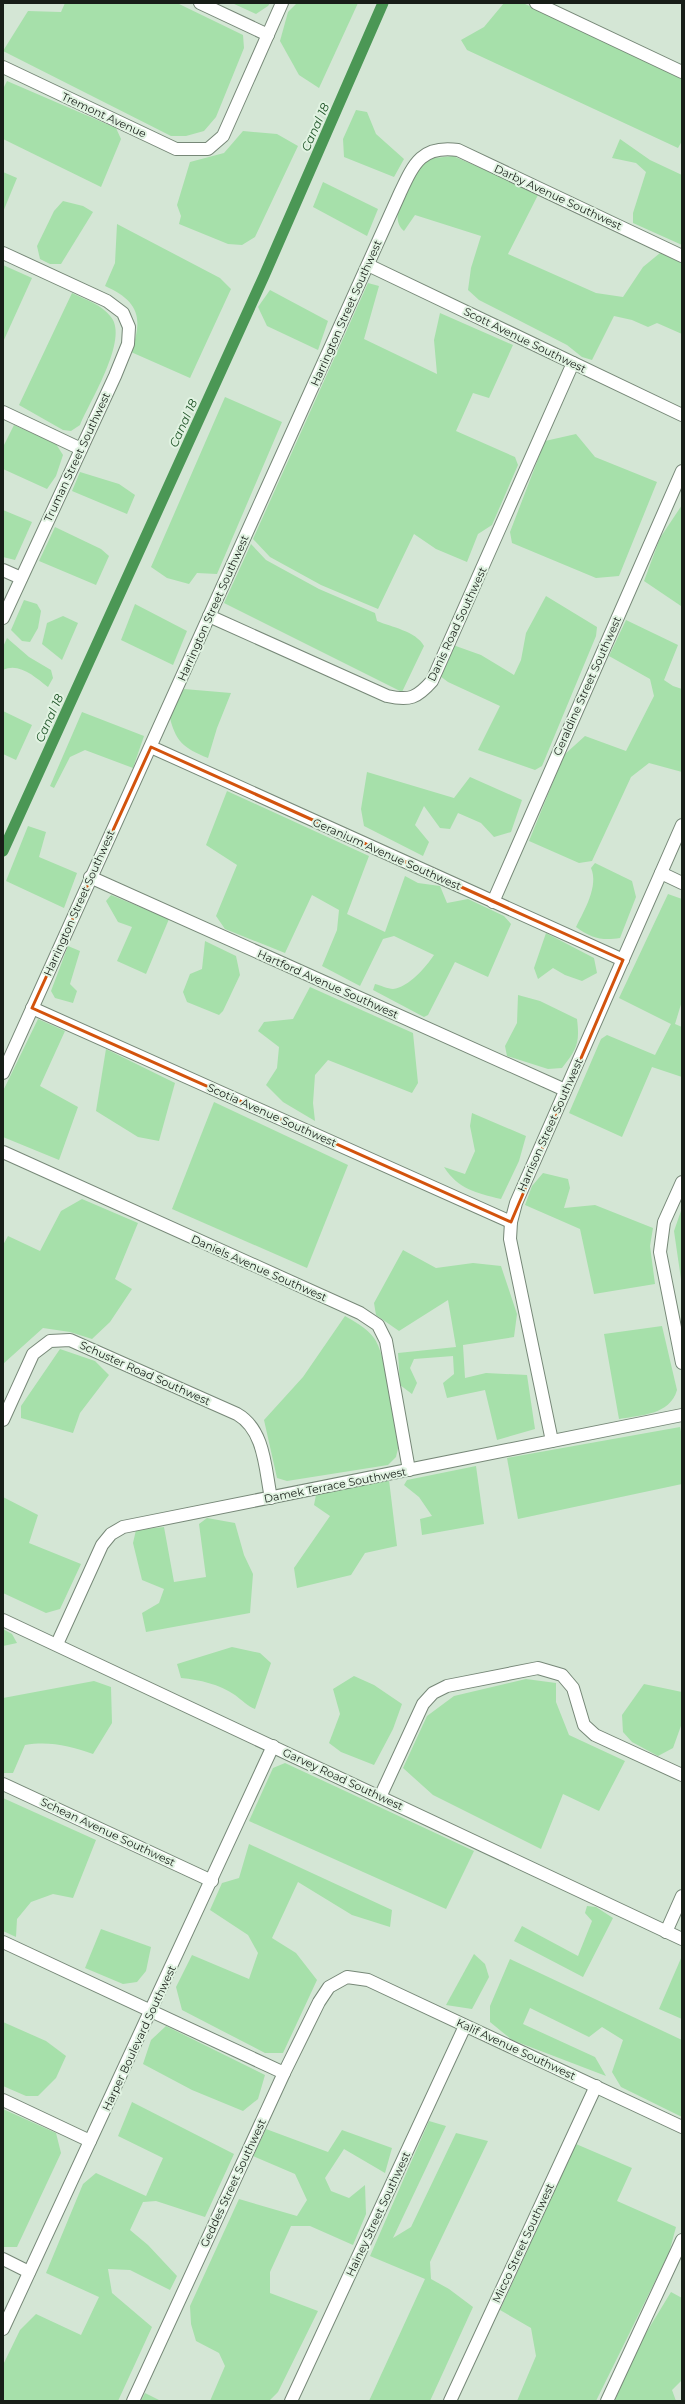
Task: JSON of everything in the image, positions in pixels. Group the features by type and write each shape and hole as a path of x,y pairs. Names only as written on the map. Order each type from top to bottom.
{"street":[{"path":"200,3 268,35 282,3"},
{"path":"536,3 682,72"},
{"name":"Tremont Avenue","path":"3,68 176,149 208,149 223,136 268,35"},
{"name":"Darby Avenue Southwest","path":"432,151 443,148 458,150 682,256"},
{"name":"Harrington Street Southwest","path":"3,1073 90,877 151,747 411,170 422,156 432,151"},
{"name":"Truman Street Southwest","path":"3,253 107,301 123,312 129,327 128,344 3,618"},
{"name":"Scott Avenue Southwest","path":"368,264 682,415"},
{"name":"Danis Road Southwest","path":"209,616 387,696 402,699 420,695 432,681 573,363"},
{"path":"3,412 81,449"},
{"name":"Geraldine Street Southwest","path":"493,902 682,470"},
{"path":"3,570 21,578"},
{"name":"Geranium Avenue Southwest","path":"151,747 623,960"},
{"name":"Harrison Street Southwest","path":"552,1440 510,1239 511,1222 516,1204 682,825"},
{"path":"661,874 682,883"},
{"name":"Hartford Avenue Southwest","path":"90,877 566,1090"},
{"name":"Scotia Avenue Southwest","path":"32,1008 511,1222"},
{"name":"Daniels Avenue Southwest","path":"3,1152 360,1313 378,1324 386,1341 409,1470"},
{"path":"682,1182 664,1222 660,1252 682,1363"},
{"name":"Schuster Road Southwest","path":"3,1420 33,1354 50,1341 70,1340 237,1414 251,1424 260,1443 271,1498"},
{"name":"Damek Terrace Southwest","path":"56,1644 102,1545 111,1534 123,1528 552,1440 682,1415"},
{"name":"Garvey Road Southwest","path":"3,1620 682,1939"},
{"path":"380,1798 423,1704 433,1693 447,1686 538,1668 562,1675 573,1688 584,1725 595,1735 682,1775"},
{"name":"Harper Boulevard Southwest","path":"3,2328 212,1881 273,1746"},
{"name":"Schean Avenue Southwest","path":"3,1784 212,1881"},
{"path":"666,1932 682,1896"},
{"path":"3,1942 152,2010 284,2073"},
{"name":"Kalif Avenue Southwest","path":"347,1977 368,1980 682,2127"},
{"name":"Geddes Street Southwest","path":"133,2401 284,2073 319,2002 329,1987 347,1977"},
{"name":"Hainey Street Southwest","path":"291,2401 465,2026"},
{"name":"Micco Street Southwest","path":"450,2401 596,2086"},
{"path":"3,2100 90,2141"},
{"path":"607,2401 682,2240"},
{"path":"3,2259 29,2272"}],"highlighted area":[{"path":"151,747 623,960 511,1222 32,1008"}],"green space":[{"path":"65,3 177,3 243,35 244,48 216,117 204,131 186,136 171,136 3,51 28,11 61,12"},
{"path":"232,3 270,3 256,14"},
{"path":"297,3 358,3 319,88 299,75 280,41 288,12"},
{"path":"504,3 523,3 682,78 682,141 678,148 467,50 461,40 484,27"},
{"path":"7,81 116,128 121,139 101,187 3,139 3,89"},
{"path":"356,110 367,112 376,134 404,159 394,177 344,157 343,139"},
{"path":"243,131 277,134 298,146 255,237 242,245 228,244 179,224 181,216 177,205 190,162 224,153"},
{"path":"620,139 650,160 682,175 682,245 633,223 633,213 646,172 636,163 612,158"},
{"path":"453,156 539,193 508,254 596,293 623,297 643,267 660,253 682,263 682,334 657,323 648,327 632,320 614,316 592,360 582,357 567,345 479,300 468,290 471,268 481,236 415,215 404,231 399,224 398,215 404,195 409,184 426,159"},
{"path":"3,172 17,178 3,212"},
{"path":"323,182 378,209 367,236 313,207"},
{"path":"63,201 83,206 93,212 61,264 50,264 40,259 37,246 54,211"},
{"path":"117,224 220,278 231,289 190,378 131,352 137,329 135,312 131,304 125,298 105,286 115,263"},
{"path":"3,265 32,278 3,342"},
{"path":"368,283 379,286 364,339 437,374 434,340 440,313 513,345 489,398 473,393 456,431 515,457 518,465 492,525 478,534 467,562 436,549 414,534 378,609 321,585 270,557 253,539"},
{"path":"270,290 328,321 318,350 267,326 258,307"},
{"path":"72,293 103,309 111,317 115,327 115,340 112,355 99,386 80,425 71,431 63,430 19,405"},
{"path":"225,397 282,422 217,574 197,573 189,584 167,578 151,567"},
{"path":"14,425 56,444 63,455 56,476 47,489 3,469 3,447"},
{"path":"576,434 595,457 657,482 619,576 596,578 512,543 510,532 545,441"},
{"path":"80,472 119,484 135,495 127,514 72,491"},
{"path":"682,505 681,606 644,581 660,538"},
{"path":"3,510 32,522 15,560 3,557"},
{"path":"55,527 101,549 109,556 96,585 39,561"},
{"path":"251,544 266,560 319,589 375,613 377,621 403,630 420,641 424,646 402,692 224,603"},
{"path":"546,596 597,627 596,636 542,766 535,770 478,750 500,706 448,682 440,676 453,645 481,655 514,675 521,660 526,633"},
{"path":"24,600 37,604 41,611 38,628 30,642 22,641 11,630"},
{"path":"135,604 187,631 173,665 121,640"},
{"path":"63,616 78,623 62,660 42,644 47,623"},
{"path":"626,620 678,645 664,680 673,686 682,689 682,772 649,763 631,777 592,861 579,863 529,841 564,755 585,736 626,751 654,696 650,679 609,656"},
{"path":"7,638 29,657 51,670 53,678 48,687 21,669 9,668 3,670 3,647"},
{"path":"184,689 231,693 217,728 208,758 186,747 177,737 171,723 169,714"},
{"path":"3,711 32,725 16,760 3,754"},
{"path":"82,712 144,736 133,768 85,750 70,757 54,788 50,786"},
{"path":"367,772 454,798 470,777 522,800 511,832 494,837 481,823 458,813 450,829 440,828 424,806 415,825 429,842 423,856 364,826 361,809"},
{"path":"227,791 369,856 347,914 385,932 405,876 418,883 440,886 447,903 468,899 504,916 511,924 488,977 455,962 428,1015 424,1017 373,990 375,984 393,989 405,985 422,971 434,955 394,936 383,939 360,986 322,966 337,930 339,910 312,895 285,953 225,929 216,916 237,865 206,845"},
{"path":"28,826 46,832 39,857 77,873 64,908 6,881"},
{"path":"595,863 632,881 636,897 620,938 597,938 576,927 590,898 593,883 591,868"},
{"path":"668,894 682,899 682,1001 675,1024 682,1027 682,1077 652,1067 622,1137 569,1113 601,1039 607,1035 655,1055 671,1024 619,998"},
{"path":"111,895 169,919 146,974 117,961 132,927 118,922 106,901"},
{"path":"546,933 594,958 597,973 582,981 565,975 553,968 538,979 534,968"},
{"path":"205,941 236,956 240,975 223,1011 219,1015 187,1002 183,992 190,974 202,969"},
{"path":"68,946 80,951 70,984 77,991 73,1003 55,998 51,991"},
{"path":"310,987 413,1033 418,1083 412,1093 328,1060 315,1075 313,1103 315,1121 283,1102 266,1085 277,1068 279,1047 258,1031 264,1022 293,1019"},
{"path":"518,995 540,1001 577,1019 578,1040 571,1056 562,1068 548,1069 507,1056 505,1046 517,1023"},
{"path":"38,1019 65,1031 40,1086 78,1107 59,1160 3,1137 3,1091"},
{"path":"106,1049 175,1083 159,1141 138,1137 96,1111"},
{"path":"214,1102 348,1165 307,1268 172,1209"},
{"path":"472,1113 526,1136 519,1161 501,1199 468,1189 455,1180 444,1167 465,1174 475,1151 470,1126"},
{"path":"543,1173 568,1179 570,1188 564,1208 595,1205 653,1228 650,1246 655,1284 594,1294 580,1229 525,1205 532,1186"},
{"path":"82,1199 138,1223 115,1279 132,1289 110,1322 92,1339 70,1332 43,1328 3,1364 3,1245 8,1236 40,1251 61,1211"},
{"path":"682,1208 682,1286 674,1231"},
{"path":"403,1250 436,1268 473,1263 501,1266 517,1314 514,1337 463,1345 465,1378 486,1373 527,1375 535,1429 497,1440 485,1390 447,1398 443,1383 454,1374 453,1356 414,1359 410,1368 417,1383 412,1394 400,1385 398,1353 456,1347 448,1300 399,1331 376,1315 374,1303"},
{"path":"345,1316 368,1331 378,1346 386,1372 399,1444 396,1457 388,1465 287,1481 277,1478 264,1420 303,1377"},
{"path":"662,1326 677,1390 668,1405 661,1409 645,1415 619,1419 604,1334"},
{"path":"60,1349 95,1361 109,1375 80,1413 73,1433 21,1418 21,1406"},
{"path":"680,1427 682,1436 682,1484 518,1519 507,1458"},
{"path":"476,1466 484,1524 422,1535 420,1519 432,1516 419,1497 404,1485 407,1480"},
{"path":"389,1480 397,1546 365,1553 351,1575 297,1588 294,1568 330,1516 314,1505 316,1495"},
{"path":"3,1497 38,1515 29,1543 81,1564 60,1609 46,1613 3,1593"},
{"path":"207,1518 235,1523 244,1555 253,1574 250,1613 146,1632 142,1613 159,1603 164,1589 142,1580 133,1543 136,1530 164,1527 174,1582 206,1577 199,1524"},
{"path":"3,1629 12,1634 17,1643 3,1646"},
{"path":"232,1647 260,1653 271,1663 255,1709 247,1705 229,1691 216,1685 181,1678 177,1664"},
{"path":"354,1676 374,1685 402,1704 393,1729 374,1765 341,1752 329,1743 340,1714 333,1689"},
{"path":"526,1679 556,1683 556,1702 569,1735 625,1761 599,1811 563,1794 541,1849 433,1795 403,1768 427,1716 454,1696"},
{"path":"94,1681 111,1687 112,1723 93,1754 60,1745 25,1745 13,1773 3,1773 3,1698"},
{"path":"644,1684 682,1692 682,1723 673,1748 658,1756 632,1742 623,1732 622,1715"},
{"path":"285,1763 474,1851 446,1909 249,1821 273,1768"},
{"path":"3,1798 96,1840 73,1898 53,1894 31,1902 17,1919 16,1937 3,1931"},
{"path":"249,1844 392,1910 390,1927 352,1915 298,1882 272,1938 296,1953 317,1980 283,2053 265,2053 182,2010 176,1987 192,1955 249,1979 258,1953 248,1935 210,1910 222,1883 239,1878"},
{"path":"587,1906 596,1907 613,1918 583,1977 514,1941 522,1926 578,1956 592,1921 585,1913"},
{"path":"101,1929 151,1947 146,1971 137,1982 123,1984 85,1968"},
{"path":"474,1954 485,1964 489,1977 472,2009 446,2005"},
{"path":"682,1956 682,2019 659,2009"},
{"path":"510,1959 682,2040 682,2117 621,2087 612,2072 623,2040 602,2027 589,2037 530,2008 523,2024 595,2057 606,2076 512,2040 490,2022 490,2006"},
{"path":"3,2022 46,2041 66,2056 56,2078 38,2096 26,2096 3,2086"},
{"path":"166,2026 265,2075 258,2099 243,2111 192,2090 143,2064 151,2040"},
{"path":"132,2102 234,2154 205,2217 156,2201 143,2202 130,2230 148,2245 177,2276 170,2290 130,2270 108,2269 112,2293 152,2327 118,2401 3,2401 3,2365 20,2330 36,2314 81,2335 99,2297 46,2273 83,2184 96,2173 146,2196 163,2158 118,2136"},
{"path":"3,2109 56,2133 61,2153 17,2247 3,2247"},
{"path":"429,2121 446,2126 393,2238 411,2227 456,2133 488,2141 430,2262 431,2279 449,2289 473,2307 430,2401 369,2401 425,2279 370,2256"},
{"path":"266,2129 328,2152 342,2130 392,2148 385,2173 344,2149 325,2178 331,2191 349,2198 365,2185 366,2214 353,2245 310,2226 291,2226 270,2272 270,2293 318,2311 278,2392 269,2401 210,2401 225,2366 219,2353 196,2341 191,2324 190,2306 239,2199 297,2216 307,2200 295,2174 253,2156"},
{"path":"576,2144 632,2168 617,2201 676,2227 669,2253 596,2401 517,2401 536,2356 531,2328 500,2310"},
{"path":"671,2292 682,2298 682,2380 672,2390 676,2401 615,2401 632,2356"},
{"path":"145,2393 161,2401 141,2401"}],"waterway":[{"name":"Canal 18","path":"3,851 264,276 383,3"}]}
